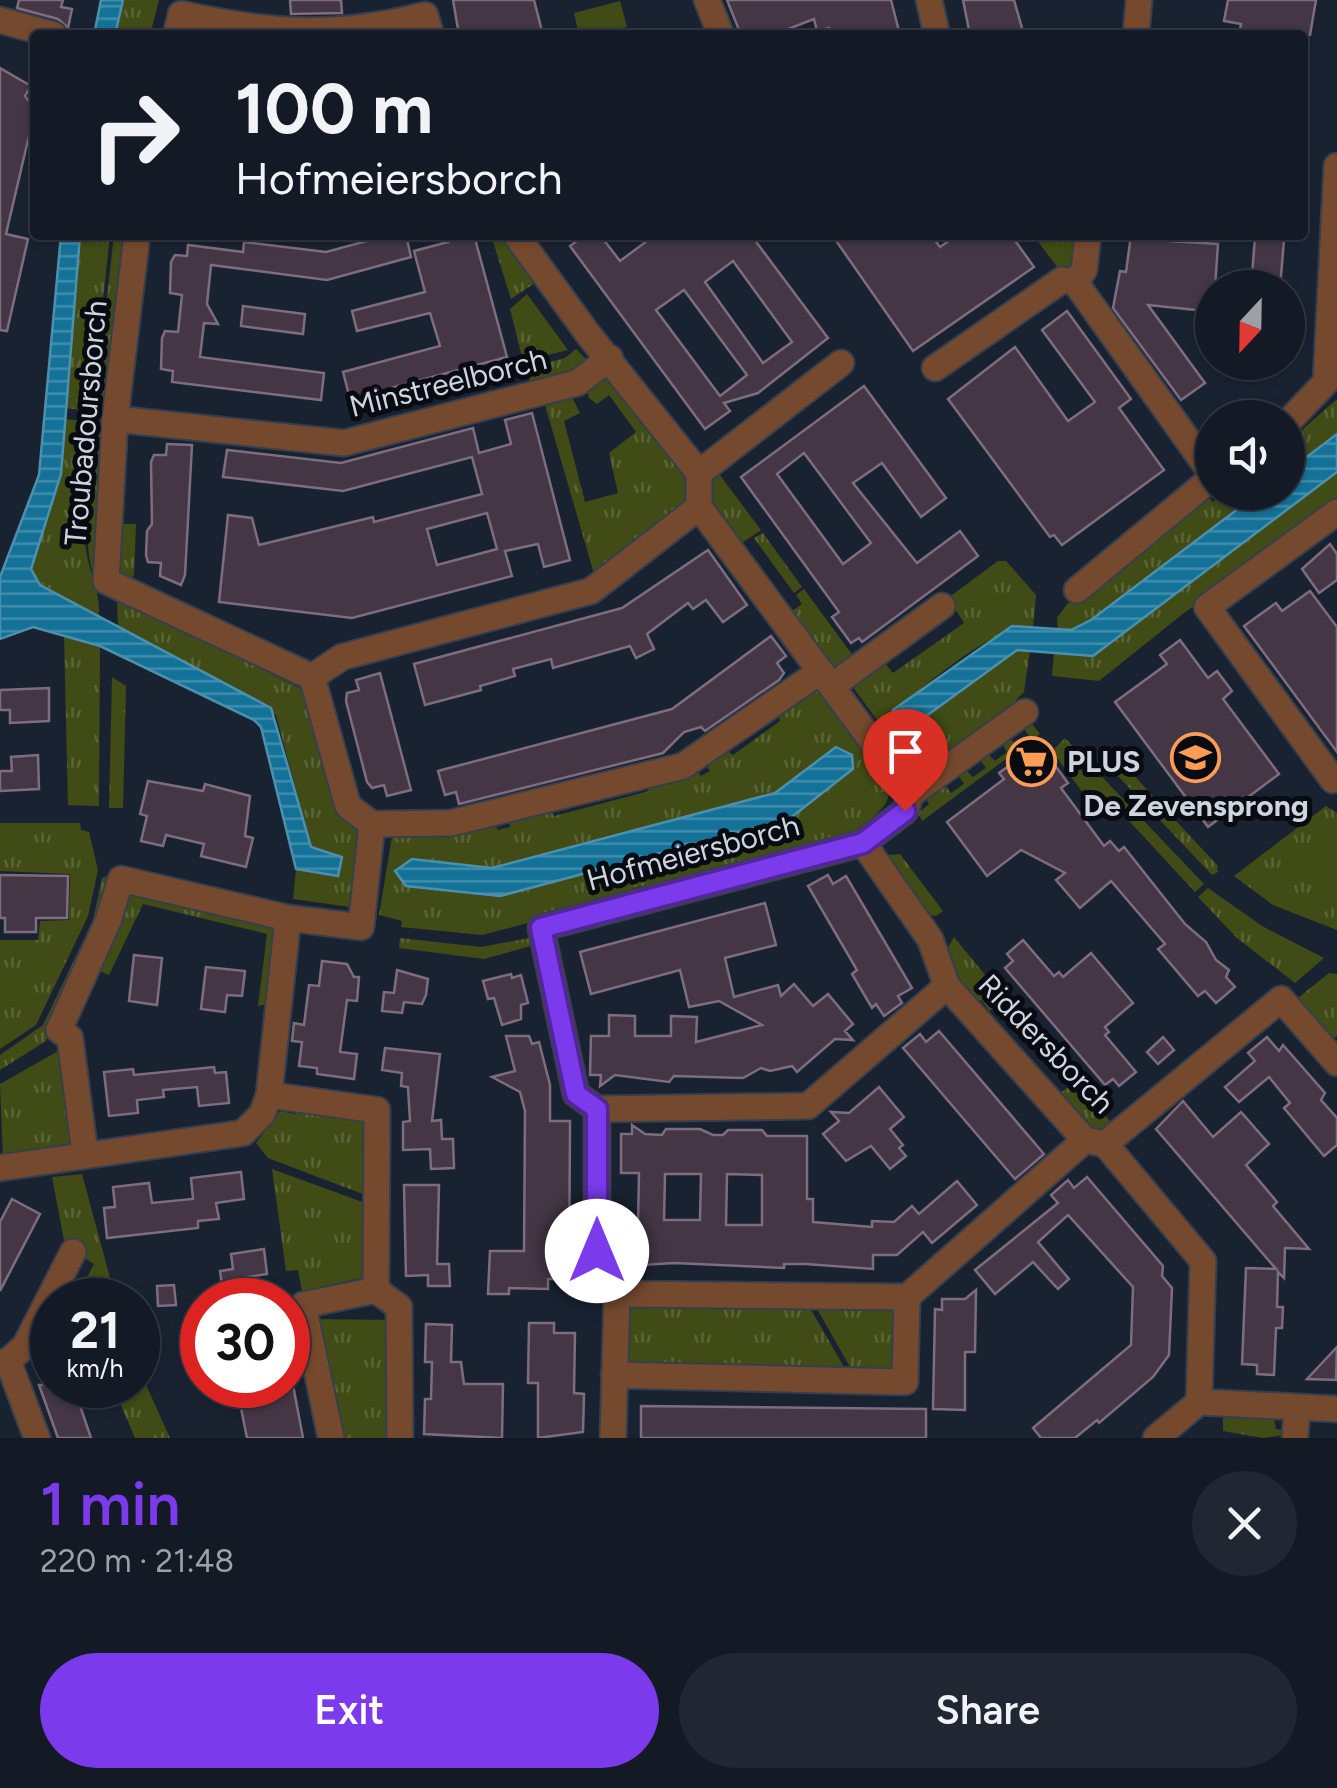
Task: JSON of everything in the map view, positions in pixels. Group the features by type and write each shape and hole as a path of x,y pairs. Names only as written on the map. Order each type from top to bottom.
{"street":[{"path":"706,0 719,30"},
{"path":"929,0 936,30"},
{"path":"1136,30 1138,0"},
{"path":"0,20 36,30"},
{"path":"179,24 257,30"},
{"path":"341,30 428,25"},
{"path":"1305,407 1331,384 1337,166"},
{"name":"Troubadoursborch","path":"136,240 115,419 106,581 312,677"},
{"path":"520,240 699,473 699,506 911,794"},
{"path":"1075,282 1084,270 1087,240"},
{"path":"935,368 1062,280 1075,282 1195,452"},
{"name":"Minstreelborch","path":"115,419 344,443 577,383 610,358"},
{"path":"699,473 842,363"},
{"path":"1077,590 1195,490"},
{"path":"699,506 591,591 342,658 312,677 348,806 372,824 451,823 683,766 942,606"},
{"path":"1337,512 1206,608 1333,780 1337,778"},
{"path":"863,843 905,811 911,794 1025,712"},
{"path":"85,1154 70,1038 59,1030 108,921 120,879 288,918 361,927 372,824"},
{"name":"Hofmeiersborch","path":"597,1109 576,1094 541,928 863,843"},
{"name":"Riddersborch","path":"863,843 930,939 946,986 1203,1260 1199,1402"},
{"path":"0,1168 232,1137 262,1114 268,1095 288,918"},
{"path":"946,986 808,1106 597,1109 596,1286 617,1294 907,1297 1095,1142 1282,1000 1337,1064"},
{"path":"268,1095 376,1110 376,1290"},
{"path":"37,1438 4,1362 26,1346 73,1252"},
{"path":"331,1438 302,1304 376,1290 399,1307 400,1438"},
{"path":"613,1438 617,1294"},
{"path":"614,1375 904,1382 907,1297"},
{"path":"1156,1438 1199,1402 1337,1410"},
{"path":"1295,1438 1297,1409"}],"green space":[{"path":"123,0 159,0 151,30 116,30"},
{"path":"620,1 627,27 578,30 574,13"},
{"path":"80,240 109,240 91,411 65,408"},
{"path":"113,240 128,240 104,413 94,412"},
{"path":"493,240 509,240 538,281 511,299"},
{"path":"1037,240 1081,240 1078,270 1058,268"},
{"path":"527,294 568,350 523,361 510,309"},
{"path":"576,349 588,361 568,376 530,387 528,368 565,358"},
{"path":"606,370 686,472 688,501 594,574 543,398 570,393 580,413 564,421 585,502 618,493 609,453 636,432 609,395 597,404 589,398 586,385"},
{"path":"1337,399 1337,434 1305,458 1305,427"},
{"path":"65,419 90,422 84,527 98,618 39,585 31,568 61,474"},
{"path":"94,422 108,428 103,594 95,579 87,536"},
{"path":"716,470 761,530 739,545 710,498"},
{"path":"1337,472 1337,506 1184,613 1099,681 1052,676 1054,653 1094,655 1287,510 1305,510 1305,496"},
{"path":"1195,508 1237,510 1091,620 1071,630 1058,630 1057,618 1067,604"},
{"path":"120,524 136,524 134,574 128,587 116,573"},
{"path":"763,533 802,587 794,593 754,538"},
{"path":"998,561 1006,561 1036,595 1033,628 1017,629 981,645 893,710 893,719 911,727 1017,650 1030,650 1024,692 1015,701 1019,706 919,777 915,764 911,766 852,686 884,662 893,673 964,623 948,598"},
{"path":"804,589 854,657 837,673 789,613 802,604 796,595"},
{"path":"117,598 304,690 359,829 355,903 350,907 293,899 296,869 338,876 311,847 276,715 118,628"},
{"path":"64,636 100,646 99,806 68,805"},
{"path":"112,677 126,686 123,808 109,808"},
{"path":"813,690 820,691 887,777 886,803 857,834 645,892 643,886 633,888 634,895 482,935 401,927 402,921 379,915 392,837 495,824 498,830 510,827 509,820 551,811 554,816 649,791 648,786 697,770 701,776 710,771 706,765 726,750 733,755 780,721 778,714","holes":["845,753 852,755 852,769 789,819 500,896 406,886 403,879 492,868 775,793"]},
{"path":"1027,717 1040,734 922,821 918,813 929,804 926,798 941,780 951,793 964,784 957,773 964,768 973,777 986,768 978,757 986,752 995,761 1007,752 1000,740 1008,736 1016,745 1029,736 1020,723"},
{"path":"1065,738 1204,884 1195,892 1117,808 1097,812 1052,751"},
{"path":"1127,768 1217,865 1218,872 1212,875 1117,775"},
{"path":"1326,806 1337,813 1337,930 1273,905 1234,876"},
{"path":"0,823 80,823 81,830 89,832 98,870 88,916 36,1025 0,1049 0,940 38,940 40,921 69,920 70,874 0,871"},
{"path":"1318,840 1337,849 1337,895 1325,912 1305,908 1318,873 1301,853"},
{"path":"900,854 943,911 936,916 929,915 888,855"},
{"path":"110,875 111,894 46,1041 0,1070 0,1055 43,1025 93,920 102,878"},
{"path":"1208,888 1262,926 1324,958 1295,983 1237,938 1198,897"},
{"path":"132,892 271,923 275,929 268,1004 258,1006 267,934 143,904 109,975 97,970 125,897"},
{"path":"954,937 1004,998 985,1015 988,1009 981,1000 975,1003 953,978 945,953"},
{"path":"400,938 481,947 529,938 534,945 484,959 399,948"},
{"path":"1329,973 1337,974 1337,1036 1330,1041 1293,1002"},
{"path":"1008,1004 1069,1073 1063,1081 1002,1009"},
{"path":"60,1050 72,1144 3,1160 0,1084"},
{"path":"1076,1081 1114,1126 1097,1134 1055,1097"},
{"path":"297,1105 365,1118 373,1198 268,1158 256,1143 280,1111 295,1114"},
{"path":"272,1169 368,1204 365,1277 310,1289 310,1278 300,1278 298,1270 286,1271"},
{"path":"82,1174 110,1278 87,1278 94,1264 65,1246 52,1177"},
{"path":"812,1300 892,1307 897,1323 893,1324 895,1365 891,1371 854,1374"},
{"path":"806,1301 848,1374 626,1363 625,1313 630,1305"},
{"path":"315,1319 393,1320 394,1360 386,1361 386,1373 393,1373 392,1438 336,1438"},
{"path":"122,1408 156,1408 170,1438 135,1438"},
{"path":"1223,1418 1274,1419 1276,1429 1283,1430 1284,1435 1263,1438 1223,1431"}],"water":[{"path":"101,0 123,0 116,30 95,30"},
{"path":"61,240 80,240 61,474 31,569 40,585 271,708 311,847 342,857 338,876 296,869 261,727 254,720 100,646 33,627 0,639 0,577 39,475"},
{"path":"1337,434 1337,472 1305,496 1305,458"},
{"path":"1237,510 1287,510 1093,656 1017,650 911,727 893,719 893,710 1012,626 1071,630 1091,620"},
{"path":"836,747 852,755 853,769 789,819 500,896 406,886 395,871 412,859 492,868 775,793"}],"building":[{"path":"19,0 63,0 61,7 72,9 68,28 58,19 17,8"},
{"path":"290,0 341,0 342,13 291,14"},
{"path":"453,0 534,0 542,30 458,30"},
{"path":"727,0 891,0 899,30 817,30 814,19 786,30 739,30"},
{"path":"963,0 1014,0 1023,30 969,30"},
{"path":"1228,0 1316,0 1310,35 1308,30 1240,30 1241,24 1224,21"},
{"path":"0,68 30,85 25,96 30,103 30,131 6,234 28,239 7,331 0,330"},
{"path":"370,240 407,240 411,257 327,280 211,265 207,304 218,324 204,323 200,357 324,373 321,400 172,382 173,371 161,369 162,338 165,331 178,332 182,295 170,293 171,262 175,255 187,256 188,245 243,252 244,242 326,252"},
{"path":"475,240 507,357 350,399 343,372 440,346 430,313 357,331 352,311 425,292 414,251"},
{"path":"578,240 604,240 620,261 648,240 755,240 828,338 758,393 724,403 730,411 705,429 570,246","holes":["733,261 792,342 763,363 705,282","684,290 747,375 720,396 656,310"]},
{"path":"835,240 935,240 940,247 950,240 1015,240 1034,267 913,351"},
{"path":"1130,240 1218,244 1216,270 1195,270 1195,310 1148,305 1195,369 1195,380 1205,383 1181,400 1113,308 1120,271 1126,272"},
{"path":"1255,240 1284,240 1282,270 1252,270"},
{"path":"243,306 305,314 303,334 241,326"},
{"path":"1067,311 1131,399 1119,408 1164,470 1062,545 1054,535 1050,537 948,399 1015,347 1068,421 1095,402 1042,330"},
{"path":"864,386 946,498 921,517 882,463 853,483 917,563 960,531 978,556 862,642 859,638 851,643 832,617 839,612 741,477","holes":["804,453 871,543 843,564 777,474"]},
{"path":"532,413 570,560 544,567 538,544 505,551 512,576 352,618 219,602 228,515 252,518 259,545 373,517 374,522 482,494 472,457 343,491 223,477 227,450 341,463 473,428 479,453 511,444 505,420","holes":["487,513 497,549 437,565 427,529"]},
{"path":"167,444 192,445 185,575 181,585 160,576 161,563 148,562 146,555 147,531 152,524 151,462 154,455 166,455"},
{"path":"1330,544 1337,554 1337,580 1319,593 1302,569"},
{"path":"708,550 747,605 723,622 706,600 693,609 688,603 647,634 654,649 636,658 630,646 553,668 551,659 513,669 515,676 480,686 481,690 425,705 414,664 622,608"},
{"path":"1310,591 1337,627 1337,752 1244,626 1276,603 1282,611"},
{"path":"771,636 786,656 777,663 784,673 779,680 705,731 701,727 684,732 663,753 459,804 456,792 445,795 438,771 672,709"},
{"path":"1180,640 1208,678 1217,671 1232,691 1223,699 1279,774 1208,827 1115,702 1167,664 1160,655"},
{"path":"380,673 411,790 387,796 384,785 372,788 367,782 346,701 347,693 359,690 356,680"},
{"path":"49,688 49,721 10,723 10,710 0,710 0,690"},
{"path":"1032,749 1044,759 1048,756 1068,783 1061,788 1104,846 1110,841 1119,851 1124,847 1185,924 1229,970 1226,977 1235,987 1216,1003 1205,991 1198,996 1158,949 1165,944 1111,881 1080,908 1056,880 1065,873 1021,850 987,876 947,822 1004,779 999,773"},
{"path":"38,755 39,789 0,791 0,771 12,771 11,757"},
{"path":"148,781 203,791 205,784 250,796 245,836 253,838 246,867 201,856 204,844 166,835 163,846 141,841 147,816 140,814"},
{"path":"0,875 68,876 67,918 36,918 36,932 5,932 5,918 0,918"},
{"path":"828,875 833,884 846,876 912,988 898,996 902,1003 884,1016 876,1004 872,1008 852,974 857,970 808,886"},
{"path":"765,903 776,945 725,958 734,997 778,985 781,996 794,984 813,1006 828,994 853,1024 845,1031 853,1040 835,1039 797,1072 792,1066 770,1071 761,1068 743,1078 674,1076 669,1082 615,1075 600,1086 601,1075 590,1075 591,1036 609,1036 609,1015 635,1016 635,1036 671,1036 671,1016 697,1017 696,1042 762,1025 719,1001 689,1007 680,970 591,994 580,952"},
{"path":"1023,940 1054,976 1059,972 1063,977 1091,953 1133,1003 1105,1027 1109,1032 1105,1035 1136,1072 1119,1086 1113,1079 1105,1085 1005,968 1013,961 1007,954"},
{"path":"134,955 162,958 157,1005 129,1001"},
{"path":"322,961 347,964 354,977 359,977 357,1001 347,1000 340,1052 357,1054 354,1079 317,1074 317,1068 299,1066 302,1042 292,1041 294,1023 304,1025 309,985 319,986"},
{"path":"206,967 245,971 242,996 227,995 225,1012 201,1009"},
{"path":"397,970 428,979 426,995 422,1004 404,1002 402,1013 382,1011 384,992 394,993"},
{"path":"511,974 512,978 521,975 528,1003 521,1005 521,1019 502,1025 494,998 488,999 483,981"},
{"path":"939,1031 1044,1154 1015,1179 903,1048 920,1034 926,1042"},
{"path":"506,1036 529,1036 532,1044 539,1042 550,1085 550,1121 570,1121 569,1279 548,1279 548,1289 509,1288 509,1294 488,1294 490,1251 524,1251 525,1111 520,1092 492,1077 515,1071"},
{"path":"1163,1037 1174,1050 1158,1064 1147,1052"},
{"path":"1267,1037 1279,1051 1283,1045 1325,1093 1321,1100 1337,1118 1337,1145 1324,1156 1284,1108 1290,1103 1269,1077 1239,1102 1225,1087 1255,1061 1248,1053"},
{"path":"385,1048 440,1054 432,1121 441,1120 442,1139 453,1139 454,1168 431,1169 430,1149 403,1150 403,1122 410,1121 408,1087 401,1086 402,1073 382,1070"},
{"path":"214,1067 215,1073 226,1072 229,1103 199,1106 197,1087 163,1090 164,1097 137,1100 138,1113 109,1116 104,1072 133,1069 134,1075"},
{"path":"879,1087 904,1117 890,1129 903,1145 899,1148 906,1156 890,1169 871,1146 846,1161 823,1134 839,1121 831,1112 849,1113"},
{"path":"1183,1101 1213,1137 1241,1112 1269,1144 1246,1165 1309,1249 1285,1248 1284,1278 1278,1272 1277,1307 1283,1307 1282,1328 1276,1328 1274,1375 1257,1374 1257,1365 1242,1364 1246,1268 1276,1269 1156,1129"},
{"path":"632,1125 645,1134 662,1135 666,1129 700,1129 713,1135 723,1135 728,1130 762,1130 767,1136 807,1136 807,1199 813,1199 813,1222 872,1227 872,1221 894,1222 912,1206 919,1214 957,1181 977,1205 932,1243 923,1232 897,1255 873,1255 873,1269 806,1264 784,1264 784,1268 674,1263 627,1266 628,1245 618,1245 618,1224 638,1224 639,1173 621,1173 621,1134 632,1134","holes":["665,1174 701,1174 700,1220 664,1220","727,1174 762,1175 762,1225 726,1225"]},
{"path":"241,1172 244,1199 216,1203 219,1219 198,1221 198,1228 107,1238 104,1208 115,1207 113,1187 149,1183 152,1203 193,1199 191,1178"},
{"path":"1087,1177 1163,1266 1162,1276 1172,1288 1169,1355 1153,1377 1099,1423 1097,1420 1075,1438 1041,1438 1033,1428 1131,1345 1133,1287 1068,1215 1038,1242 1069,1279 1058,1289 1033,1262 995,1294 975,1270 1058,1203 1051,1195 1068,1180 1074,1188"},
{"path":"404,1185 439,1185 437,1264 449,1264 450,1286 428,1286 428,1275 406,1276"},
{"path":"12,1199 40,1214 0,1291 0,1222"},
{"path":"264,1249 267,1274 221,1278 220,1271 233,1269 231,1254"},
{"path":"174,1285 176,1305 160,1306 160,1286"},
{"path":"976,1290 975,1352 965,1352 965,1410 933,1409 935,1309 942,1310 942,1299 965,1299"},
{"path":"529,1323 554,1323 554,1333 575,1333 574,1393 584,1394 583,1432 538,1438 538,1383 528,1383"},
{"path":"426,1324 452,1325 451,1362 461,1362 464,1384 503,1384 502,1438 424,1434 425,1399 431,1399 432,1362 425,1362"},
{"path":"1337,1347 1336,1380 1307,1379"},
{"path":"641,1406 926,1409 926,1438 641,1438"},
{"path":"47,1408 81,1408 91,1438 58,1438"},
{"path":"241,1408 297,1408 303,1438 247,1438"}],"place":[{"name":"De Zevensprong","path":"1196,757"},
{"name":"PLUS","path":"1032,762"}],"route":[{"path":"597,1251 597,1109 576,1094 541,928 863,843 905,811"}]}
